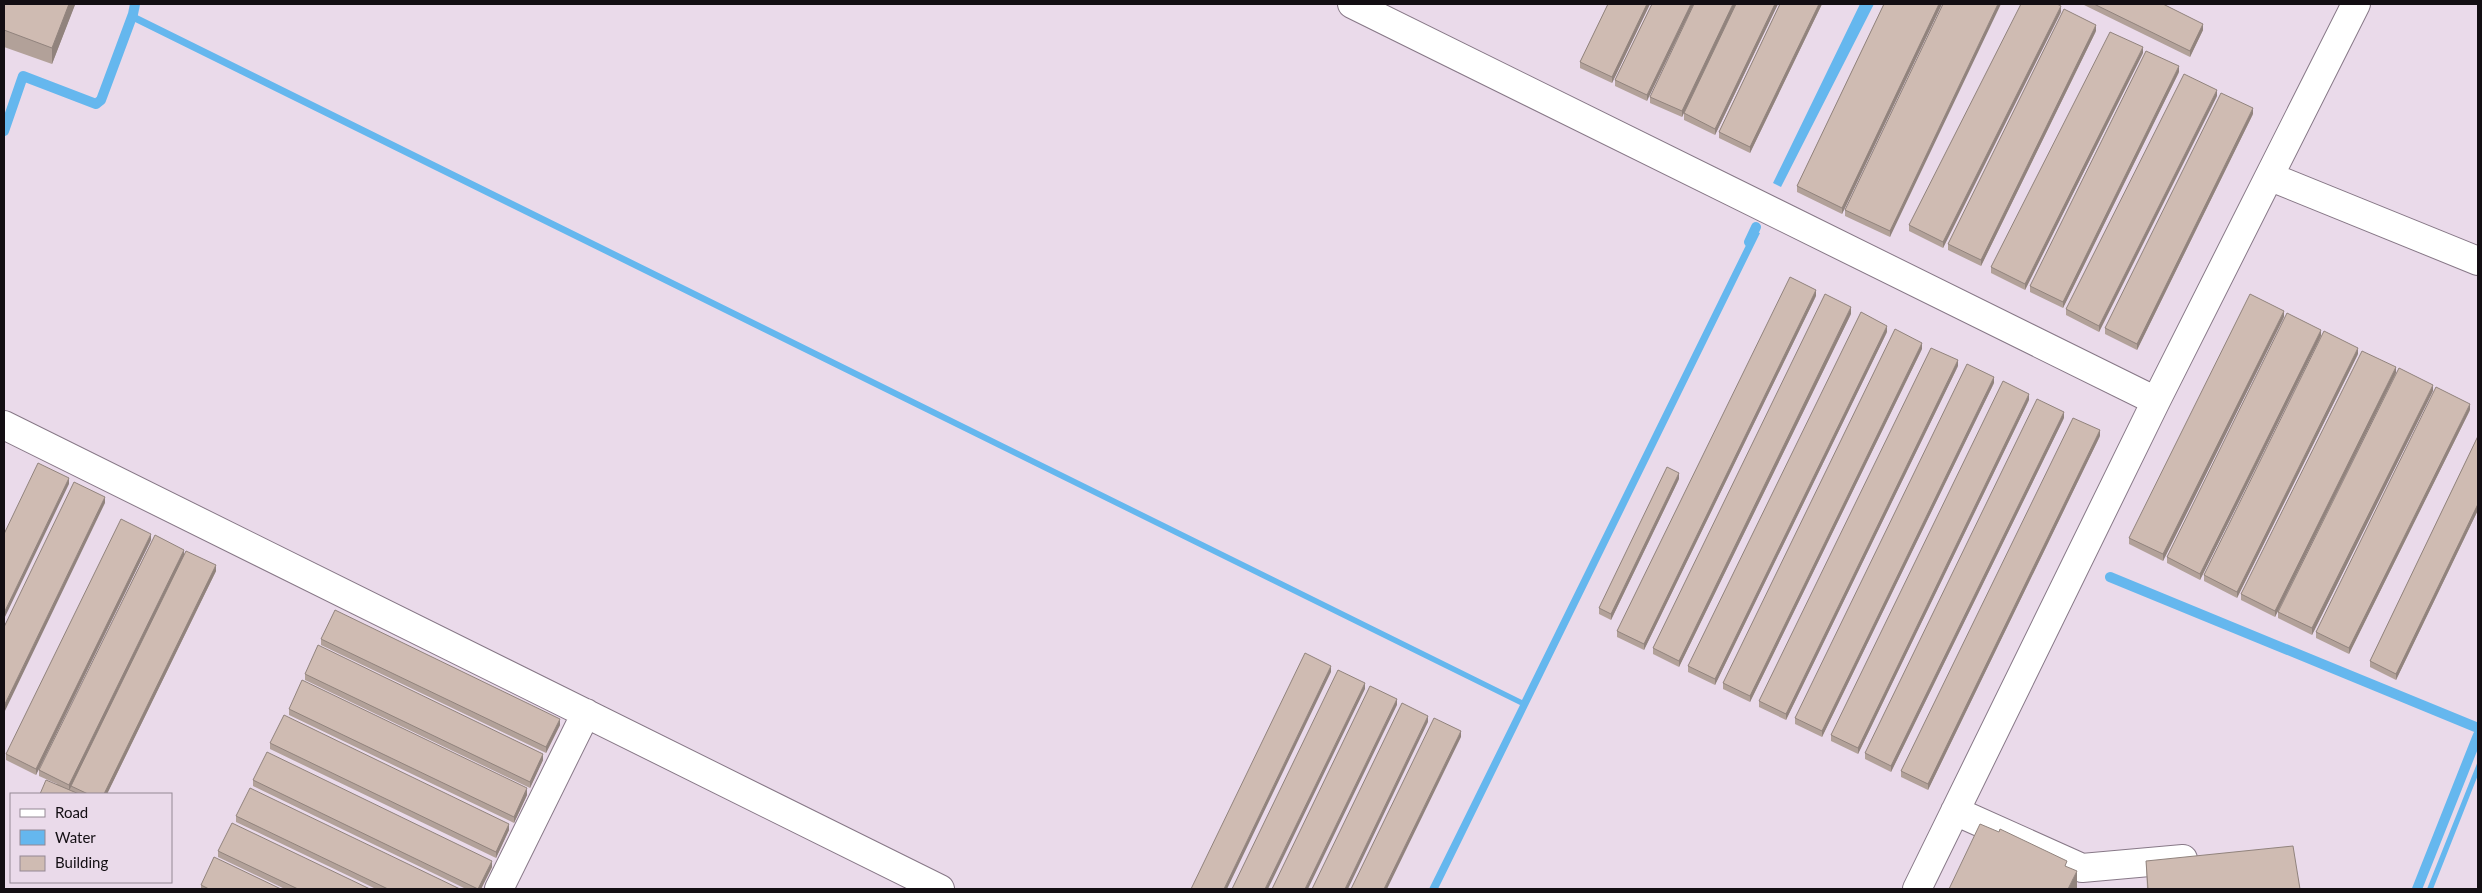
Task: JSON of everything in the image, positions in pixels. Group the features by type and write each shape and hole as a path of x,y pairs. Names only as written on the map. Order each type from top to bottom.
{"street":[{"path":"1352,4 2156,401"},
{"path":"1917,889 2156,401 2356,4"},
{"path":"2271,176 2478,261"},
{"path":"4,424 940,889"},
{"path":"499,889 586,713"},
{"path":"1955,810 2082,868 2210,856"}],"water":[{"path":"1860,4 1874,4 1781,187 1773,183"},
{"path":"131,12 1522,700 1753,231 1760,233 1438,889 1429,889 1520,705 129,19"},
{"path":"2478,761 2478,775 2433,889 2427,889"}],"building":[{"path":"4,4 69,4 52,48 4,30"},
{"path":"1608,4 1647,4 1612,77 1580,62"},
{"path":"1652,4 1691,4 1647,95 1615,80"},
{"path":"1694,4 1733,4 1682,111 1650,97"},
{"path":"1736,4 1775,4 1715,129 1684,113"},
{"path":"1780,4 1819,4 1750,147 1719,132"},
{"path":"1884,4 1939,4 1842,208 1797,186"},
{"path":"1943,4 1998,4 1890,231 1845,210"},
{"path":"2021,4 2057,4 2061,6 1943,242 1909,225"},
{"path":"2094,4 2163,4 2203,24 2190,51"},
{"path":"2064,9 2096,25 1981,260 1948,244"},
{"path":"2110,32 2143,47 2025,284 1991,267"},
{"path":"2146,51 2179,66 2063,302 2030,286"},
{"path":"2184,74 2217,90 2099,326 2066,309"},
{"path":"2221,93 2253,108 2137,344 2105,328"},
{"path":"1790,277 1816,290 1644,644 1617,631"},
{"path":"1825,294 1851,307 1679,661 1653,648"},
{"path":"2250,294 2284,311 2163,554 2129,538"},
{"path":"1861,312 1887,326 1715,679 1688,666"},
{"path":"2287,313 2321,330 2200,574 2167,557"},
{"path":"1895,329 1922,343 1750,696 1723,683"},
{"path":"2324,331 2358,348 2237,592 2204,575"},
{"path":"1931,348 1958,360 1786,714 1759,701"},
{"path":"2362,351 2396,367 2275,611 2241,594"},
{"path":"1967,364 1994,377 1822,731 1795,718"},
{"path":"2399,368 2433,385 2312,628 2278,612"},
{"path":"2003,381 2029,394 1858,748 1831,735"},
{"path":"2436,387 2470,404 2349,648 2316,632"},
{"path":"2037,399 2064,412 1891,766 1865,753"},
{"path":"2073,418 2100,430 1928,784 1901,771"},
{"path":"2478,436 2478,504 2396,674 2370,661"},
{"path":"38,463 69,478 4,613 4,534"},
{"path":"1667,467 1679,473 1611,614 1599,608"},
{"path":"74,482 105,497 4,706 4,627"},
{"path":"121,519 151,534 36,769 6,754"},
{"path":"155,535 184,550 69,785 39,770"},
{"path":"186,551 216,565 104,793 86,793 71,786"},
{"path":"335,610 560,719 546,747 321,639"},
{"path":"318,645 543,754 530,782 305,674"},
{"path":"1305,653 1331,666 1224,889 1191,889"},
{"path":"1338,670 1365,683 1265,889 1232,889"},
{"path":"302,680 527,788 514,817 289,709"},
{"path":"1370,686 1397,699 1305,889 1272,889"},
{"path":"1402,703 1428,716 1345,889 1312,889"},
{"path":"284,715 509,824 496,852 270,743"},
{"path":"1434,718 1461,731 1384,889 1351,889"},
{"path":"267,752 492,861 478,889 253,780"},
{"path":"46,780 77,793 40,793"},
{"path":"250,788 460,889 388,889 236,816"},
{"path":"232,823 370,889 298,889 218,851"},
{"path":"1980,824 1999,832 2000,829 2067,861 2065,866 2077,871 2068,889 1949,889"},
{"path":"2293,846 2300,889 2148,889 2146,861"},
{"path":"214,857 281,889 209,889 201,885"}],"waterway":[{"path":"4,131 23,76 96,104 101,100 135,4"},
{"path":"1749,242 1756,227"},
{"path":"2110,577 2478,728"},
{"path":"2417,889 2478,735"}]}
